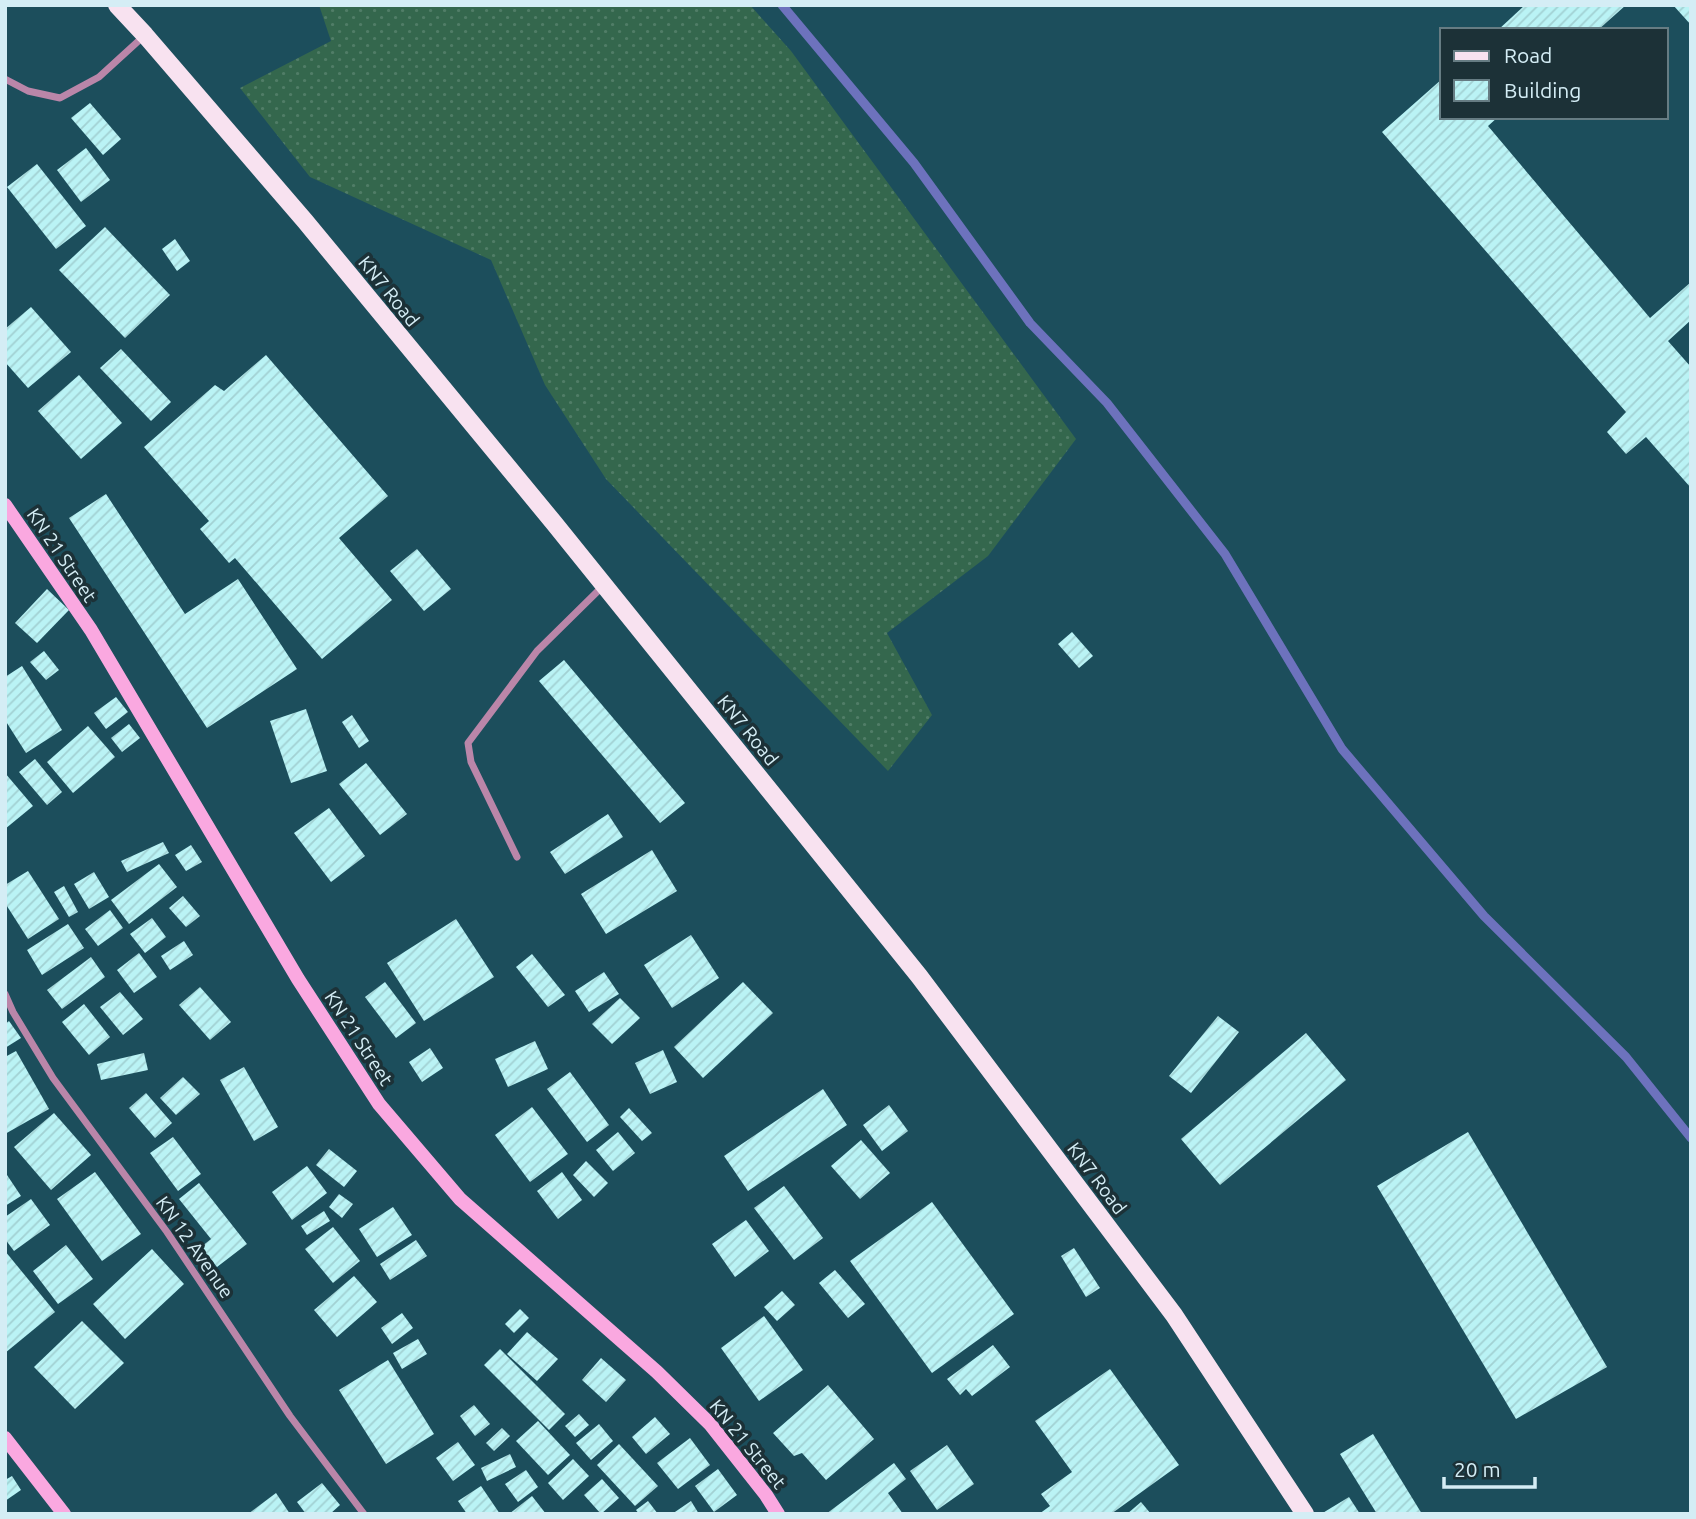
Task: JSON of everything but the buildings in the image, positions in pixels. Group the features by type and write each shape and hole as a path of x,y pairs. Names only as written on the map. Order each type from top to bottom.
{"main road":[{"name":"KN7 Road","path":"117,5 305,221 604,586 935,998 1174,1315 1305,1514"}],"street":[{"path":"5,79 29,91 60,98 99,77 145,35"},
{"name":"KN 21 Street","path":"5,505 90,630 298,979 379,1104 460,1199 657,1372 710,1424 778,1514"},
{"path":"517,857 471,762 468,743 537,652 604,586"},
{"name":"KN 12 Avenue","path":"5,995 53,1078 167,1232 290,1416 364,1514"},
{"path":"5,1438 64,1514"}],"green space":[{"path":"319,5 750,5 791,51 1076,439 988,556 887,633 932,715 888,771 606,479 545,385 491,260 310,177 240,88 331,41"}],"waterway":[{"path":"782,5 914,163 1030,323 1107,403 1225,554 1342,749 1484,916 1626,1057 1691,1138"}]}
